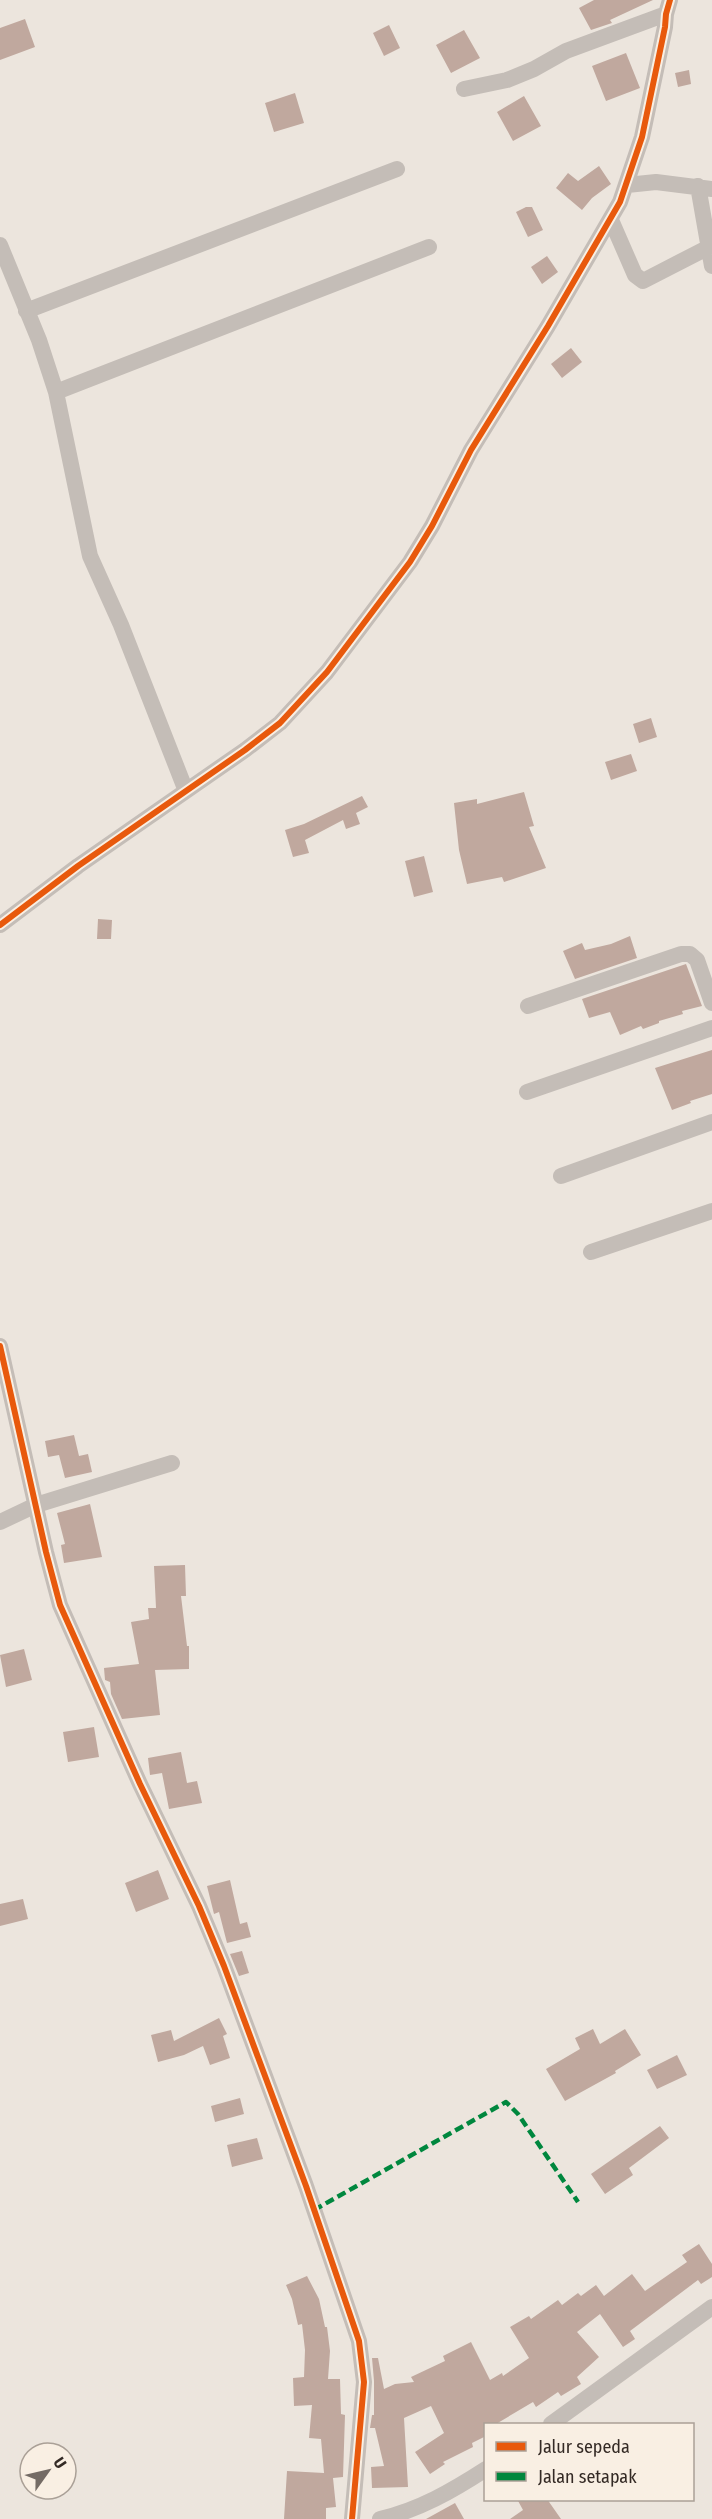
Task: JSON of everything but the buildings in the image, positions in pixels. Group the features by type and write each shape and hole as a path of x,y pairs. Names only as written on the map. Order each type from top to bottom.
{"street":[{"path":"464,89 507,80 534,69 566,51 668,7"},
{"path":"0,925 78,866 280,723 327,672 410,562 432,526 471,450 611,220 627,185 642,137 668,7"},
{"path":"26,311 397,169"},
{"path":"627,185 656,182 705,188 712,266"},
{"path":"611,220 635,275 643,281 709,247"},
{"path":"0,245 39,340 56,392 90,556 121,625 186,791"},
{"path":"56,392 429,247"},
{"path":"528,1006 681,954 690,954 697,960 712,1003"},
{"path":"527,1092 712,1028"},
{"path":"561,1176 712,1122"},
{"path":"591,1252 712,1211"},
{"path":"0,1346 60,1605 224,1966 302,2175 359,2341 364,2382 352,2519"},
{"path":"0,1522 36,1505 172,1463"},
{"path":"552,2423 712,2307"},
{"path":"380,2519 418,2508 457,2488 484,2470"}],"marked path":[{"path":"314,2210 506,2102 518,2114 578,2202"}],"cycle path":[{"path":"0,925 78,866 245,750 280,723 327,672 410,562 432,526 471,450 548,326 620,202 642,137 670,0"},
{"path":"0,1346 60,1605 140,1784 199,1906 224,1966 306,2186 359,2341 364,2382 352,2519"}]}
